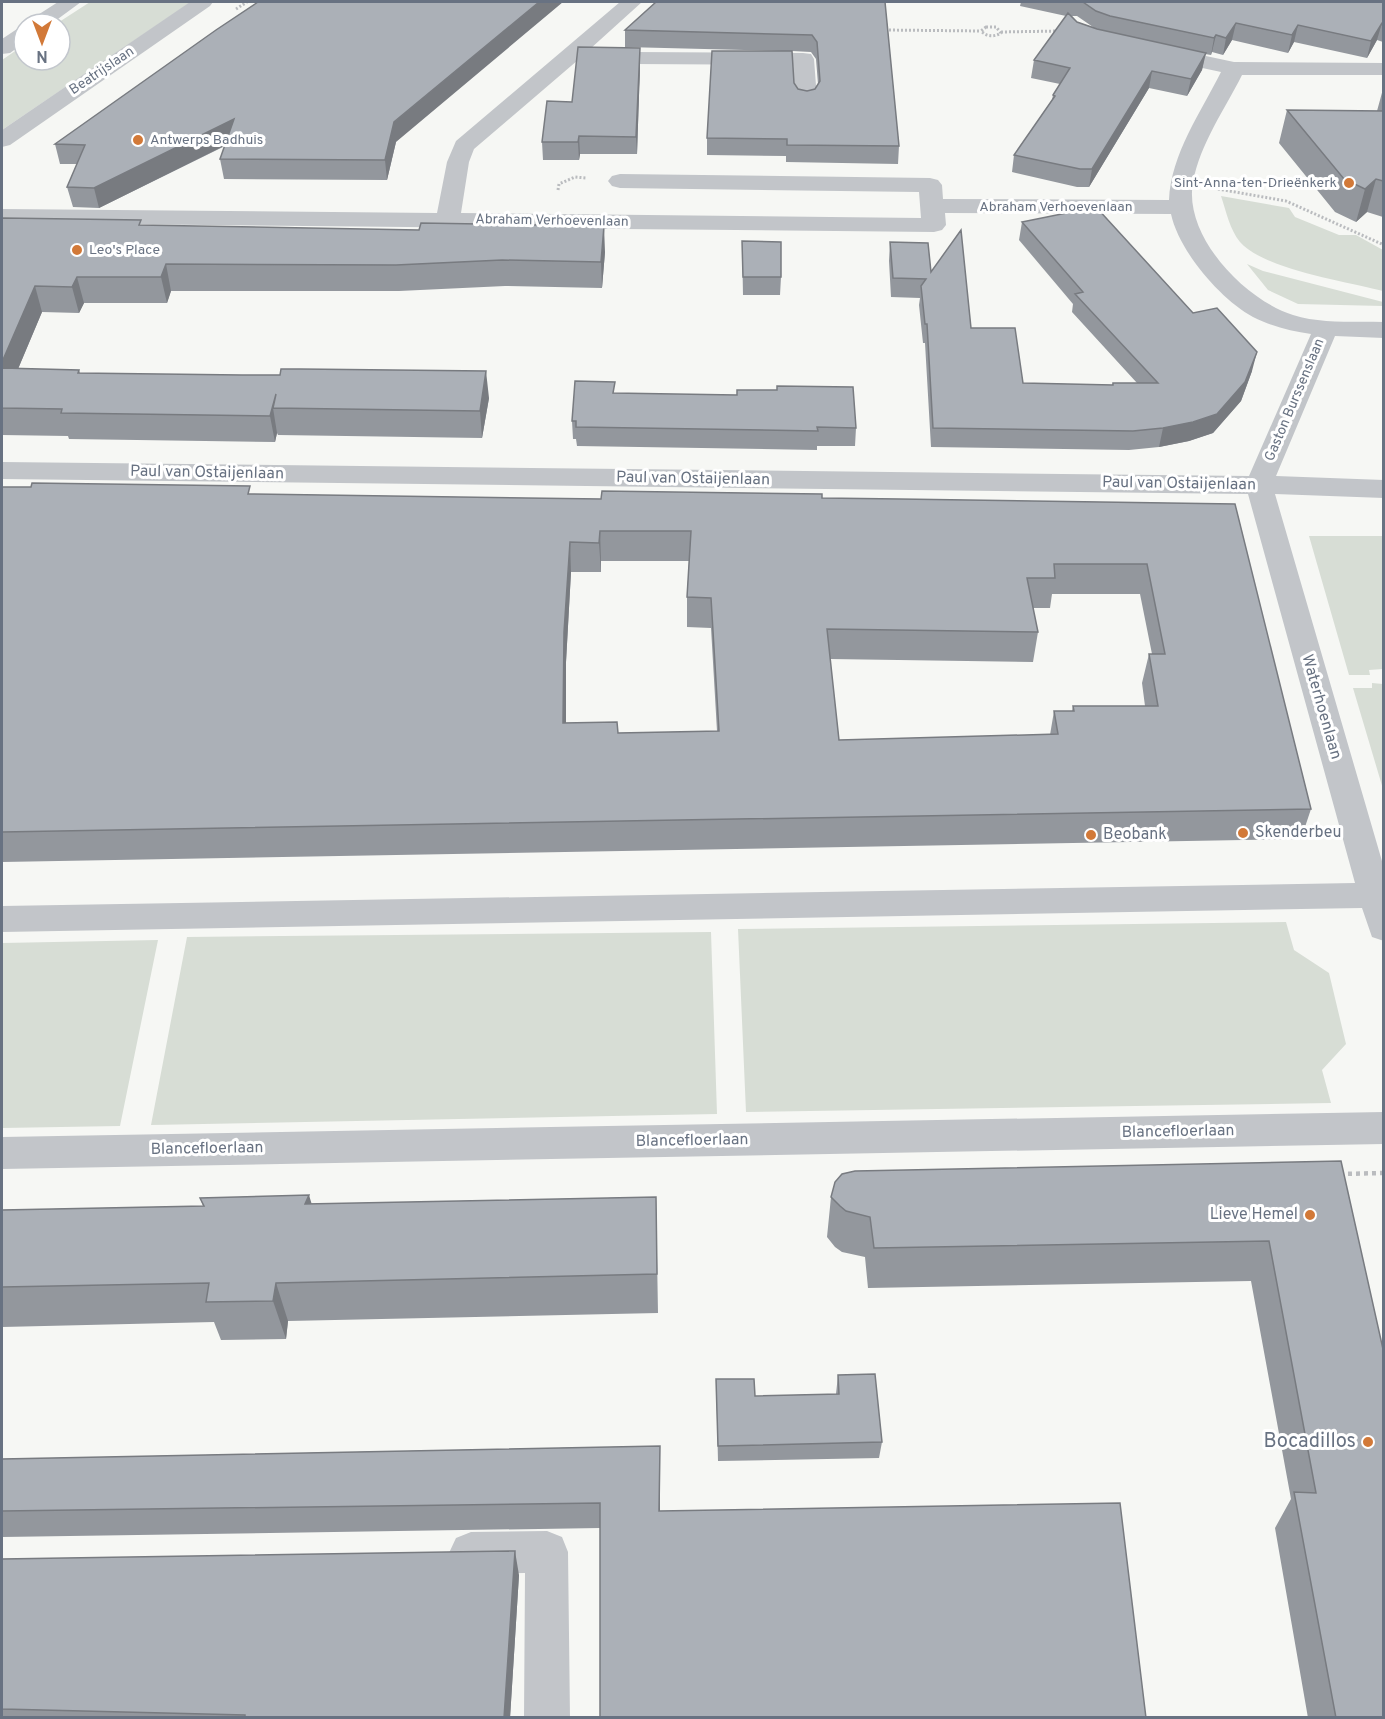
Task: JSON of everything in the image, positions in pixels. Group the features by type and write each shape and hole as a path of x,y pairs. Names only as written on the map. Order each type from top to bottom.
{"street":[{"path":"56,12 71,2"},
{"name":"Beatrijslaan","path":"2,140 203,2"},
{"path":"448,220 458,162 464,146 632,2"},
{"path":"1135,47 1234,68 1383,69"},
{"path":"576,49 601,56 633,58 803,59 806,99"},
{"path":"1180,196 1188,161 1234,68"},
{"path":"620,182 930,185 932,206"},
{"name":"Abraham Verhoevenlaan","path":"2,216 934,225 932,206 1180,196"},
{"name":"Gaston Burssenslaan","path":"1180,196 1192,237 1210,266 1240,295 1257,309 1296,325 1326,328 1259,485 1383,489"},
{"path":"1326,328 1383,330"},
{"name":"Paul van Ostaijenlaan","path":"2,471 1259,485"},
{"name":"Waterhoenlaan","path":"1259,485 1379,895 1383,928"},
{"path":"2,919 1379,895"},
{"name":"Blancefloerlaan","path":"2,1153 1383,1128"},
{"path":"428,1554 547,1552 547,1718"}],"path":[{"path":"880,30 981,31 986,27 993,27 1001,32 1069,31"},
{"path":"981,31 985,35 992,36 1001,32"},
{"path":"1180,196 1286,201 1383,245"}],"shaded area":[{"path":"90,2 191,2 2,130 2,60 12,53 12,72 72,72 72,14"},
{"path":"1221,196 1289,208 1295,217 1339,235 1356,235 1383,250 1383,291 1286,267 1251,251 1240,242 1234,232"},
{"path":"1247,264 1263,271 1383,302 1383,306 1298,304 1268,290"},
{"path":"1309,536 1383,536 1383,669 1369,670 1370,675 1349,675"},
{"path":"1372,683 1383,684 1383,789 1353,688 1372,688"},
{"path":"1286,922 1294,950 1329,973 1346,1044 1322,1070 1331,1103 746,1112 738,929"},
{"path":"711,932 717,1114 151,1125 187,937"},
{"path":"158,940 120,1126 2,1128 2,943"}],"building":[{"path":"258,2 539,2 394,122 385,160 220,159 234,119 94,188 67,187 85,145 55,144"},
{"path":"656,2 885,2 899,146 787,145 787,139 707,138 712,51 792,51 794,83 798,89 807,91 815,89 820,81 817,42 812,35 625,30"},
{"path":"1083,2 1383,2 1383,23 1371,41 1298,25 1292,35 1236,23 1226,38 1216,35 1214,38 1110,16 1096,11"},
{"path":"1068,13 1077,22 1097,29 1206,53 1191,79 1152,71 1092,169 1080,169 1014,155 1055,96 1053,95 1070,68 1034,60"},
{"path":"578,47 640,48 636,137 579,136 578,142 542,142 547,101 572,102"},
{"path":"1287,110 1383,111 1383,181 1376,179 1365,189 1344,179"},
{"path":"1096,207 1193,313 1217,308 1257,352 1245,382 1217,414 1163,428 1133,431 933,428 927,324 925,324 921,286 926,279 893,278 890,242 928,243 931,272 961,230 971,328 1015,328 1023,383 1113,385 1113,383 1158,383 1075,294 1083,292 1022,222"},
{"path":"2,218 141,220 139,225 419,230 421,223 604,226 601,262 502,260 396,265 166,264 161,277 77,277 72,287 35,286 2,362"},
{"path":"742,241 781,242 781,277 743,277"},
{"path":"2,368 79,370 78,373 242,375 280,375 281,369 486,371 480,411 273,408 276,394 270,416 61,413 62,409 2,408"},
{"path":"575,381 615,382 613,393 737,395 737,390 777,390 777,386 853,387 856,428 817,427 818,431 576,427 576,421 572,421"},
{"path":"32,483 250,486 248,494 601,499 602,491 822,494 822,498 1235,504 1311,809 2,832 2,487 31,487","holes":["600,531 691,531 687,597 711,598 719,731 618,733 617,722 563,723 564,632 570,542 599,543","1054,564 1147,564 1165,654 1149,654 1158,706 1073,706 1074,711 1054,711 1058,734 839,740 827,629 1038,632 1027,578 1055,578"]},
{"path":"1341,1161 1383,1349 1383,1718 1336,1718 1294,1492 1316,1493 1269,1241 874,1248 870,1217 846,1211 831,1197 835,1182 842,1174 855,1171"},
{"path":"309,1195 305,1204 656,1197 657,1274 276,1283 273,1301 206,1302 209,1283 2,1287 2,1210 204,1206 200,1198"},
{"path":"875,1374 882,1442 718,1446 716,1379 754,1379 755,1396 839,1394 838,1375"},
{"path":"660,1446 659,1511 1120,1503 1146,1718 600,1718 600,1503 2,1511 2,1459"},
{"path":"515,1551 504,1718 245,1718 245,1715 2,1709 2,1559"}],"place":[{"name":"Antwerps Badhuis","path":"138,140"},
{"name":"Sint-Anna-ten-Drieënkerk","path":"1349,183"},
{"name":"Leo's Place","path":"77,250"},
{"name":"Skenderbeu","path":"1243,833"},
{"name":"Beobank","path":"1091,835"},
{"name":"Lieve Hemel","path":"1310,1215"},
{"name":"Bocadillos","path":"1368,1442"}]}
